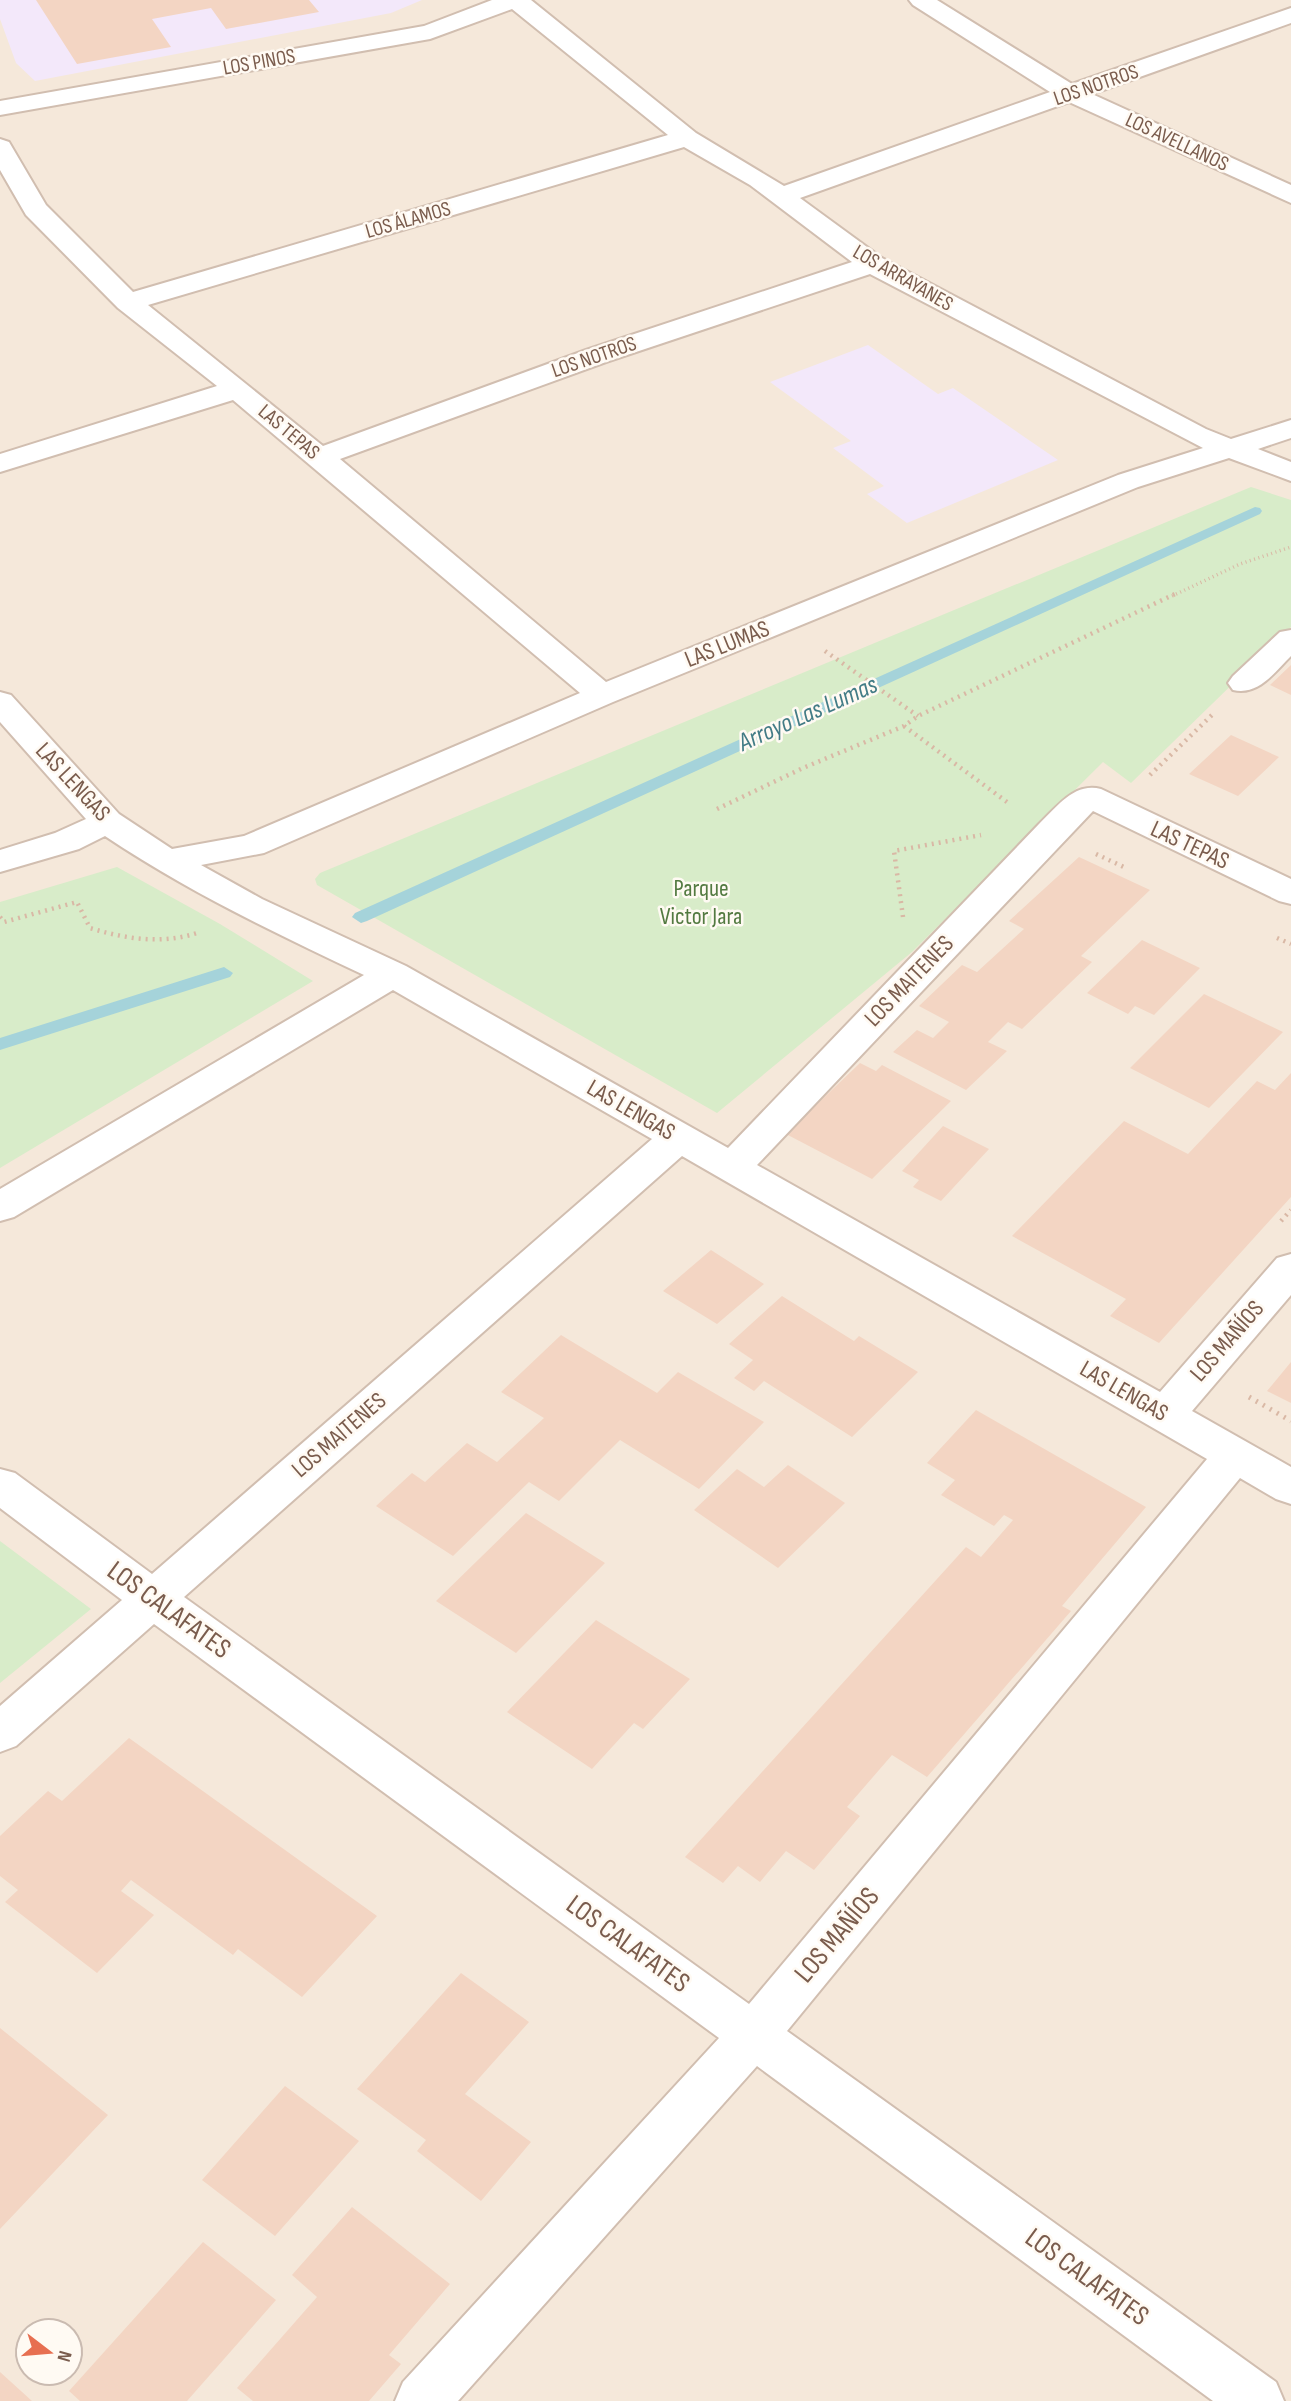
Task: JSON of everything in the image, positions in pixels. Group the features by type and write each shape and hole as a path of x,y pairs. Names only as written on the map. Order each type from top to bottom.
{"street":[{"name":"LOS PINOS","path":"0,108 430,32 515,0"},
{"name":"LOS ARRAYANES","path":"515,0 687,138 781,196 872,264 1196,435 1291,472"},
{"name":"LOS AVELLANOS","path":"921,0 1069,93 1291,195"},
{"name":"LOS NOTROS","path":"781,196 1291,15"},
{"name":"LOS ÁLAMOS","path":"128,302 687,138"},
{"name":"LAS TEPAS","path":"0,147 35,209 128,302 319,457 602,695"},
{"name":"LOS NOTROS","path":"319,457 596,356 872,264"},
{"path":"0,463 238,390"},
{"path":"1196,435 1245,430 1291,403"},
{"name":"LAS LUMAS","path":"166,861 252,845 602,695 1128,481 1291,429"},
{"path":"1244,682 1291,639"},
{"name":"LAS LENGAS","path":"0,702 107,822 166,861 250,907 393,974 1291,1487"},
{"name":"LAS TEPAS","path":"1102,803 1291,893"},
{"name":"LOS MAITENES","path":"732,1168 1051,832 1102,803"},
{"path":"0,860 67,841 107,822"},
{"path":"0,1207 393,974"},
{"name":"LOS MAITENES","path":"0,1733 678,1137"},
{"name":"LOS MAÑÍOS","path":"1165,1414 1291,1268"},
{"name":"LOS MAÑÍOS","path":"422,2401 753,2035 1235,1455"},
{"name":"LOS CALAFATES","path":"0,1485 1257,2401"}],"path":[{"path":"717,809 803,768 904,726 918,716 1240,564 1291,547"},
{"path":"822,648 918,716"},
{"path":"1102,803 1244,682"},
{"path":"904,726 1015,808"},
{"path":"904,925 894,850 985,834"},
{"path":"0,917 4,922 76,901 90,928 110,935 161,939 189,938 201,932"},
{"path":"1273,1230 1291,1210"},
{"path":"1241,1393 1291,1421"}],"shaded area":[{"path":"0,0 1291,0 1291,2401 0,2401"},
{"path":"0,0 422,0 391,13 35,81 16,63 0,19"},
{"path":"868,345 938,394 953,388 1058,460 907,523 867,494 884,486 833,448 851,441 770,382"}],"green space":[{"name":"Parque Victor Jara","path":"1251,487 1291,500 1291,627 1131,783 1103,762 912,952 717,1113 317,885 315,879 320,873"},
{"path":"117,867 220,924 313,981 0,1168 0,902"},
{"path":"0,1541 91,1609 0,1683"}],"building":[{"path":"36,0 309,0 319,12 226,29 211,8 152,19 171,47 77,64"},
{"path":"1291,665 1291,695 1270,685"},
{"path":"1231,735 1279,757 1238,796 1189,774"},
{"path":"1079,857 1150,890 1081,956 1092,962 1022,1029 1008,1022 988,1042 1007,1051 966,1090 893,1052 917,1030 933,1038 949,1022 919,1006 962,965 977,972 1024,929 1009,921"},
{"path":"1142,940 1200,968 1154,1015 1135,1006 1128,1014 1087,993"},
{"path":"1204,994 1283,1032 1209,1108 1130,1068"},
{"path":"860,1063 876,1071 882,1065 951,1101 872,1179 786,1134"},
{"path":"1291,1073 1291,1197 1159,1343 1110,1316 1126,1299 1012,1236 1124,1121 1188,1154 1257,1081 1275,1090"},
{"path":"943,1126 989,1149 941,1201 913,1187 919,1180 902,1171"},
{"path":"711,1250 764,1284 717,1324 663,1291"},
{"path":"782,1296 854,1341 859,1336 918,1372 852,1437 764,1381 754,1391 734,1378 753,1360 729,1344"},
{"path":"561,1335 657,1393 678,1372 764,1422 699,1489 620,1440 559,1501 529,1482 453,1556 376,1506 412,1473 425,1482 467,1443 497,1462 544,1418 501,1392"},
{"path":"1291,1362 1291,1403 1267,1391"},
{"path":"976,1410 1146,1507 1062,1606 1071,1611 927,1777 892,1755 847,1807 860,1816 814,1870 786,1851 760,1882 738,1866 723,1883 685,1857 966,1547 981,1557 1013,1520 1004,1515 994,1526 941,1495 955,1480 927,1463"},
{"path":"788,1465 845,1503 778,1568 694,1510 737,1469 764,1487"},
{"path":"526,1513 605,1563 516,1653 436,1601"},
{"path":"596,1620 690,1679 643,1729 634,1723 592,1769 507,1712"},
{"path":"129,1738 377,1916 302,1997 238,1949 233,1955 131,1880 121,1891 154,1915 97,1973 5,1902 18,1890 0,1876 0,1836 48,1791 62,1801"},
{"path":"461,1973 529,2022 465,2094 531,2142 481,2201 417,2151 426,2140 357,2089"},
{"path":"0,2028 108,2115 0,2229"},
{"path":"285,2086 359,2141 275,2236 202,2180"},
{"path":"352,2207 450,2284 389,2355 401,2364 369,2401 253,2401 237,2388 317,2297 292,2275"},
{"path":"203,2242 276,2300 187,2401 80,2401 69,2391 73,2387 84,2387 84,2374"},
{"path":"0,2372 32,2401 0,2401"}],"waterway":[{"name":"Arroyo Las Lumas","path":"361,917 1255,511"},
{"path":"0,1044 224,973"}]}
